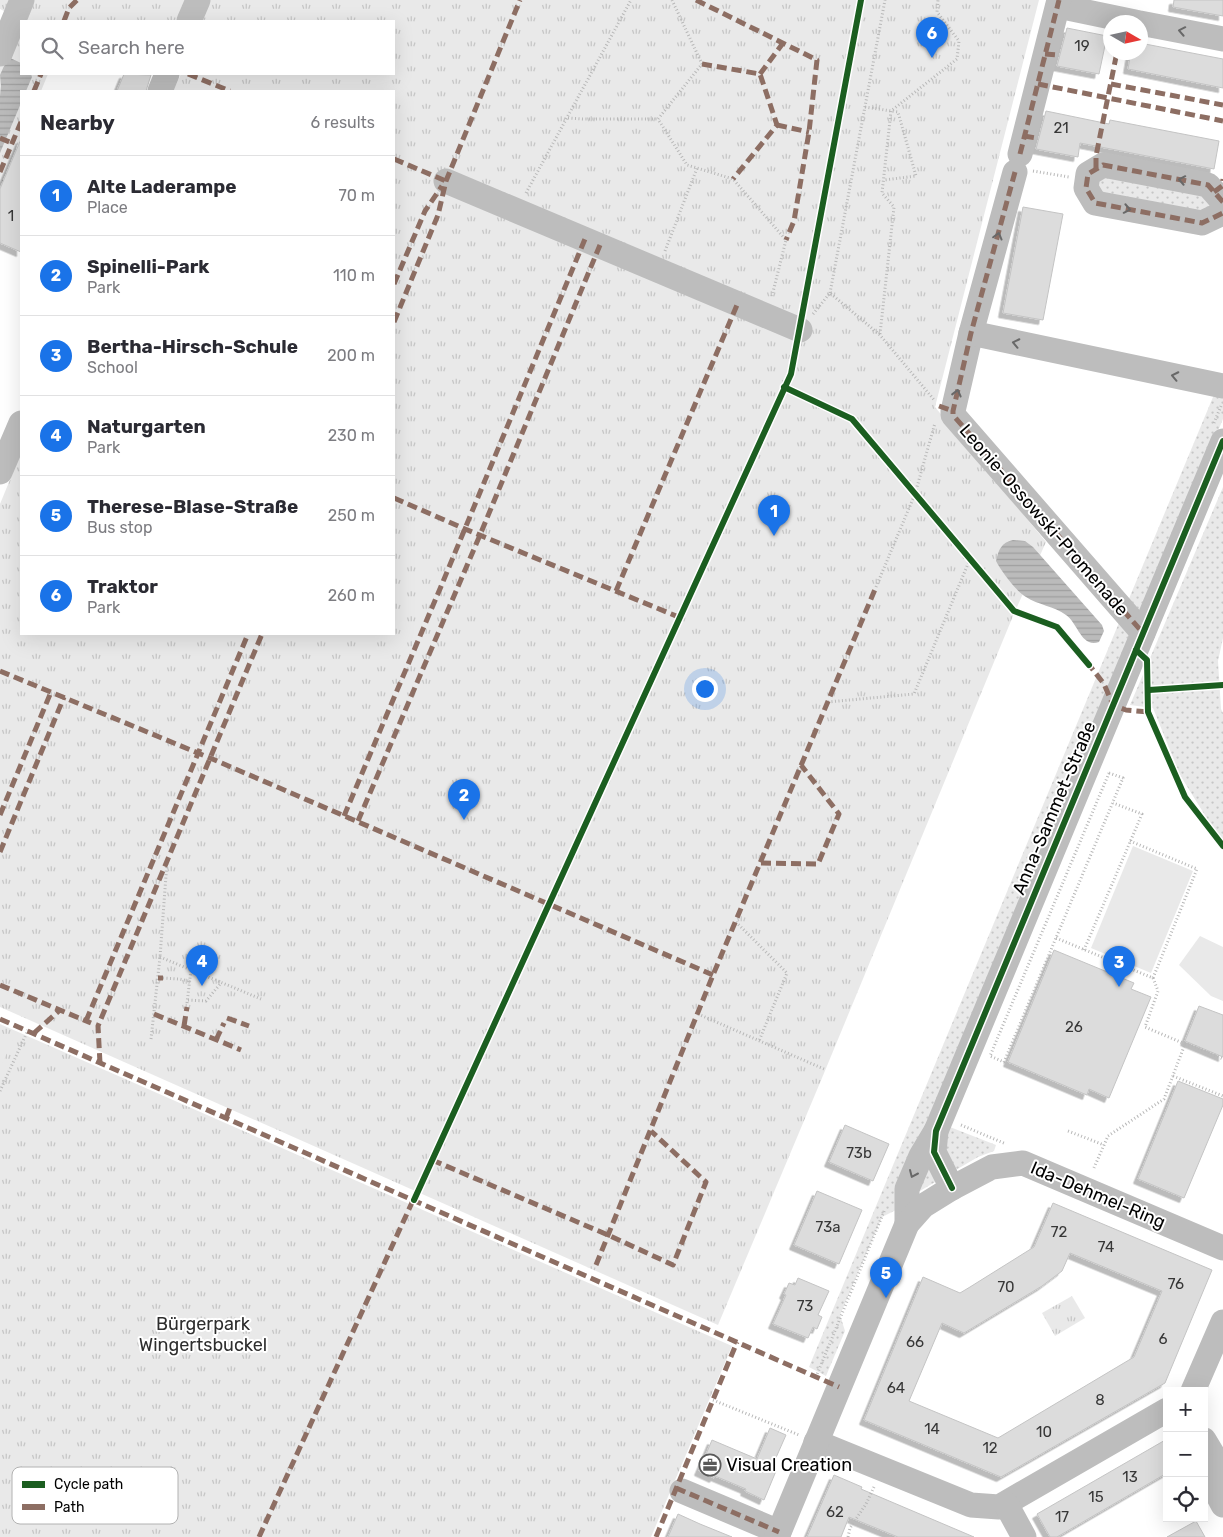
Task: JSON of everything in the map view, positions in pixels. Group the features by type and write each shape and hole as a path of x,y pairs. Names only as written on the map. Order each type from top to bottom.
{"street":[{"path":"0,54 22,0"},
{"path":"190,20 198,0"},
{"path":"1058,3 1107,15"},
{"name":"Leonie-Ossowski-Promenade","path":"1058,3 1020,165 971,334 952,410 953,416 1137,626"},
{"path":"1148,25 1223,39"},
{"path":"160,90 167,75"},
{"path":"1223,202 1208,185 1103,165 1088,174 1086,188 1095,203 1202,224 1223,213"},
{"path":"446,181 800,330"},
{"path":"971,334 1223,386"},
{"path":"0,472 20,425"},
{"name":"Anna-Sammet-Straße","path":"952,1188 934,1152 939,1124 1076,773 1137,626 1223,440"},
{"path":"907,1224 907,1189 921,1156 939,1124"},
{"name":"Ida-Dehmel-Ring","path":"778,1535 907,1224 923,1206 992,1167 1023,1163 1223,1248"},
{"path":"1195,1387 1223,1322"},
{"path":"816,1442 971,1505 999,1507 1163,1412"},
{"path":"1208,1446 1221,1465 1212,1484 1223,1505"},
{"path":"682,1491 778,1535"},
{"path":"1006,1504 1024,1537"}],"path":[{"path":"516,210 631,0"},
{"path":"658,120 702,64 672,0"},
{"path":"800,330 830,293 885,0"},
{"path":"880,335 894,207 882,193 892,111 957,59 959,42 936,12 938,0"},
{"path":"865,107 898,112 916,176 884,180"},
{"path":"568,118 658,120"},
{"path":"658,120 687,165 733,179 786,240 766,316"},
{"path":"1020,165 1087,180"},
{"path":"657,271 697,168"},
{"path":"830,293 880,335 939,406"},
{"path":"876,587 916,494 933,428"},
{"path":"828,702 914,694 970,559"},
{"path":"1109,773 1123,778 1113,803 1056,938 1004,1062 990,1056 1109,773"},
{"path":"1084,950 1142,814 1113,803"},
{"path":"1130,841 1197,869 1153,978 1158,991 1145,1027 1223,1059"},
{"path":"151,1039 160,957 167,862"},
{"path":"736,922 787,973 759,1041"},
{"path":"1056,938 1153,978"},
{"path":"160,957 261,999"},
{"path":"191,970 188,1001 206,1001 221,983"},
{"path":"163,978 179,978 190,981"},
{"path":"698,1014 824,1069"},
{"path":"0,1091 28,1030"},
{"path":"1094,1169 1108,1136 1164,1098 1185,1044"},
{"path":"1173,1076 1223,1096"},
{"path":"939,1124 1022,1152 1023,1163"},
{"path":"1068,1131 1104,1145"},
{"path":"713,1400 816,1442"},
{"path":"848,1537 850,1528 866,1504 881,1468"}],"green space":[{"path":"0,0 1039,0 935,407 1046,542 1013,616 718,1325 0,1007 0,504 20,455 20,635 395,635 395,90 173,90 181,75 395,75 395,20 20,20 20,75 48,75 41,90 20,90 20,140 0,189 0,27 6,12 0,9"},
{"path":"1103,176 1203,190 1211,205 1207,213 1101,196 1098,182"},
{"path":"1223,373 1223,419 932,1120 996,1145 994,1151 978,1157 913,1195 898,1209 882,1217 840,1315 845,1331 826,1376 809,1367"},
{"path":"1223,487 1223,638 1218,661 1221,709 1223,713 1223,840 1211,825 1180,775 1153,708 1130,705"},
{"path":"1133,846 1193,871 1151,973 1091,948"},
{"path":"1200,936 1223,947 1223,1001 1211,996 1179,965"},
{"name":"Bürgerpark Wingertsbuckel","path":"0,1024 732,1346 651,1537 0,1537"},
{"path":"0,1034 13,1040 0,1068"},
{"path":"1072,1296 1085,1318 1055,1336 1042,1313"}],"shaded area":[{"path":"8,57 20,63 20,75 31,75 32,77 26,90 20,90 20,105 0,153 1,86 0,75"},
{"path":"1013,540 1025,541 1033,547 1102,625 1104,631 1099,642 1093,643 1088,641 1066,615 1031,600 1013,586 996,561 1001,547"}],"building":[{"path":"1174,0 1223,0 1223,16 1173,7"},
{"path":"1067,28 1103,35 1103,55 1099,74 1057,66"},
{"path":"1148,45 1223,59 1223,88 1128,69 1130,60 1148,60"},
{"path":"124,75 151,75 146,90 117,90"},
{"path":"1046,111 1109,124 1110,120 1219,141 1214,169 1080,143 1078,157 1036,149"},
{"path":"20,141 20,252 0,243 0,189"},
{"path":"1023,207 1063,214 1043,320 1003,313"},
{"path":"1054,950 1134,983 1131,989 1151,997 1109,1098 1089,1089 1087,1095 1008,1062"},
{"path":"1199,1006 1223,1015 1223,1057 1185,1041"},
{"path":"1178,1081 1223,1099 1223,1105 1184,1198 1138,1179"},
{"path":"845,1125 889,1144 873,1181 829,1162"},
{"path":"817,1191 862,1210 839,1264 794,1245"},
{"path":"1053,1203 1212,1270 1165,1383 1001,1477 864,1420 923,1277 960,1293 1034,1247","holes":["1070,1253 1162,1291 1134,1357 998,1438 909,1401 942,1323 964,1333 1042,1286 1062,1271"]},
{"path":"798,1278 829,1291 818,1315 822,1317 817,1329 813,1327 808,1338 773,1324 786,1295 784,1294 789,1283 795,1285"},
{"path":"770,1428 786,1435 771,1469 776,1471 764,1500 745,1491 746,1489 699,1471 712,1440 757,1459"},
{"path":"1163,1441 1163,1475 1057,1537 1050,1537 1037,1514"},
{"path":"834,1475 862,1487 861,1489 974,1537 898,1537 849,1517 841,1537 807,1537"},
{"path":"678,1514 700,1524 732,1537 668,1537"},
{"path":"1197,1522 1205,1537 1167,1537"}],"marked path":[{"path":"64,20 69,8 77,0"},
{"path":"395,320 438,215 446,181 520,0"},
{"path":"696,0 817,60 809,132 794,221 786,240"},
{"path":"1020,154 1059,0"},
{"path":"760,74 783,43"},
{"path":"1045,54 1057,55"},
{"path":"1096,168 1096,156 1115,60"},
{"path":"702,64 760,74 777,125 733,179"},
{"path":"34,90 41,75"},
{"path":"190,75 228,90"},
{"path":"1038,84 1223,121"},
{"path":"1111,84 1223,105"},
{"path":"0,172 20,124"},
{"path":"777,125 809,132"},
{"path":"1024,136 1036,138"},
{"path":"0,138 12,143"},
{"path":"395,159 446,181"},
{"path":"1223,202 1208,185 1103,165 1088,174 1086,188 1095,203 1202,223 1223,213"},
{"path":"1015,172 971,333 953,415 1143,633"},
{"path":"1214,192 1222,186 1223,179"},
{"path":"395,282 425,211 442,186"},
{"path":"344,816 585,239"},
{"path":"358,821 480,535 600,245"},
{"path":"616,591 737,305"},
{"path":"939,406 953,411"},
{"path":"395,498 681,618"},
{"path":"596,1265 713,975 876,587"},
{"path":"86,1021 248,635"},
{"path":"100,1063 98,1026 262,635"},
{"path":"1087,662 1104,684 1113,705 1126,710 1148,712"},
{"path":"0,671 210,758 713,975"},
{"path":"0,815 51,692"},
{"path":"0,852 64,697"},
{"path":"761,863 818,864 839,814 801,765"},
{"path":"158,978 163,978"},
{"path":"0,985 91,1023"},
{"path":"184,1026 187,1007"},
{"path":"34,1033 60,1010"},
{"path":"154,1014 241,1050"},
{"path":"227,1018 249,1026"},
{"path":"0,1019 839,1387"},
{"path":"216,1040 224,1023"},
{"path":"226,1118 231,1105"},
{"path":"432,1160 608,1235 673,1265 706,1182 651,1131"},
{"path":"259,1537 415,1196"},
{"path":"656,1537 737,1342"},
{"path":"676,1488 779,1532"}],"cycle path":[{"path":"414,1200 791,374 861,0"},
{"path":"784,387 852,419 1014,611 1057,627 1089,665"},
{"path":"952,1188 934,1152 936,1131 1223,441"},
{"path":"1136,650 1147,660 1148,712 1185,797 1223,846"},
{"path":"1149,690 1223,685"}],"place":[{"name":"Traktor","path":"932,58"},
{"name":"Alte Laderampe","path":"774,536"},
{"name":"Spinelli-Park","path":"464,820"},
{"name":"Naturgarten","path":"202,986"},
{"name":"Bertha-Hirsch-Schule","path":"1119,987"},
{"name":"Therese-Blase-Straße","path":"886,1298"},
{"name":"Visual Creation","path":"710,1465"}]}
